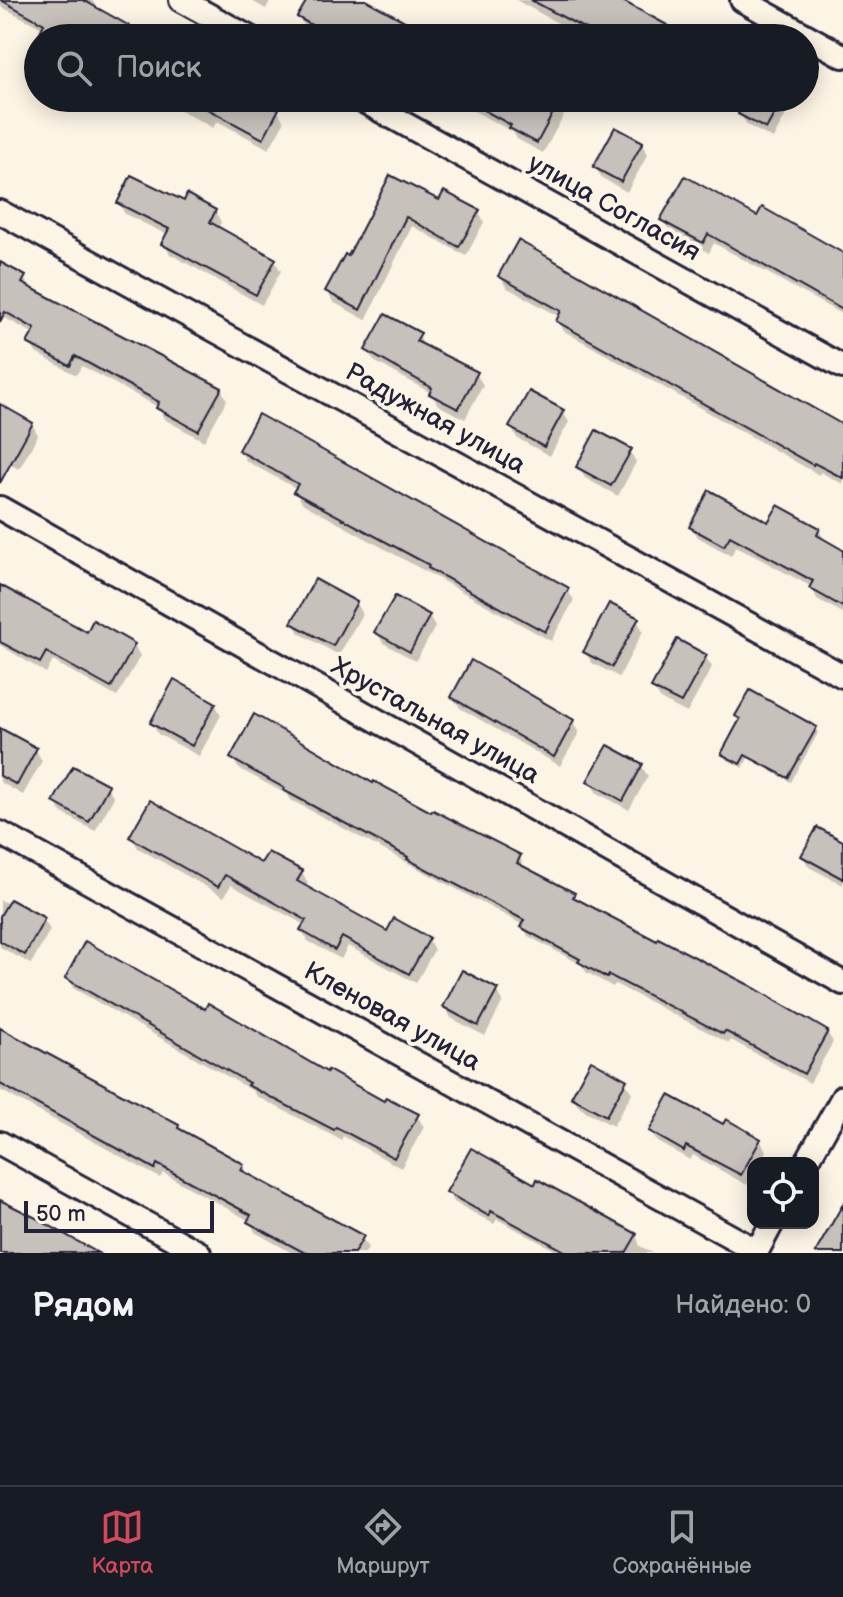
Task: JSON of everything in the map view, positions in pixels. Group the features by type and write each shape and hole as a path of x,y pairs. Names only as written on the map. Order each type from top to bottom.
{"street":[{"path":"181,0 225,24"},
{"path":"742,0 785,24"},
{"path":"819,43 843,56"},
{"name":"улица Согласия","path":"383,112 843,367"},
{"name":"Радужная улица","path":"0,212 843,676"},
{"name":"Хрустальная улица","path":"0,508 843,983"},
{"name":"Кленовая улица","path":"0,833 756,1252"},
{"path":"809,1157 843,1097"},
{"path":"0,1143 199,1253"},
{"path":"756,1252 769,1229"}],"building":[{"path":"1,0 83,0 126,24 44,24"},
{"path":"307,0 366,0 410,24 310,24 297,17"},
{"path":"531,0 621,0 665,24 576,24"},
{"path":"213,112 277,112 263,139"},
{"path":"487,112 554,112 537,143 509,128 511,125"},
{"path":"739,112 775,112 766,129"},
{"path":"615,127 643,142 621,182 593,167"},
{"path":"131,175 184,201 187,194 216,210 210,222 276,259 256,295 161,244 169,229 117,203"},
{"path":"390,175 439,200 444,191 480,210 459,247 406,217 360,310 325,291 345,254 348,256"},
{"path":"685,176 757,216 762,207 843,253 843,310 708,234 703,243 660,220"},
{"path":"518,240 843,425 843,478 813,465 556,321 561,311 498,276"},
{"path":"0,262 26,276 22,283 222,388 198,431 156,408 159,402 75,356 70,366 27,343 35,329 5,312 0,322"},
{"path":"385,314 421,333 416,341 478,372 458,409 429,394 432,388 365,350"},
{"path":"529,391 564,410 544,447 509,427"},
{"path":"0,404 33,423 0,483"},
{"path":"258,414 569,588 545,632 293,492 298,484 238,450"},
{"path":"596,430 632,449 611,486 576,467"},
{"path":"709,490 768,522 778,505 820,528 817,535 843,550 843,607 809,588 813,581 730,536 724,546 689,527"},
{"path":"315,579 357,602 333,646 291,623"},
{"path":"0,585 87,632 93,620 135,644 111,688 46,652 40,663 0,642"},
{"path":"395,596 430,615 410,652 374,632"},
{"path":"609,603 639,618 612,667 583,652"},
{"path":"677,639 707,655 681,703 651,688"},
{"path":"471,660 574,720 554,757 451,697"},
{"path":"174,679 216,703 192,746 150,723"},
{"path":"750,690 817,727 788,778 745,755 740,764 721,754 740,719 735,716"},
{"path":"254,714 373,783 521,855 517,863 575,893 573,897 749,985 828,1031 804,1074 725,1031 723,1034 609,975 607,978 578,962 580,959 520,927 524,920 407,859 230,758"},
{"path":"0,728 37,748 17,785 0,776"},
{"path":"608,745 643,764 623,801 587,781"},
{"path":"73,766 109,785 89,822 53,802"},
{"path":"150,800 261,863 268,852 303,871 297,881 387,931 394,918 430,938 409,974 342,937 335,950 300,930 306,920 225,875 218,887 129,837"},
{"path":"817,827 843,841 843,879 801,856"},
{"path":"10,899 45,918 25,955 0,941 0,916"},
{"path":"85,941 205,1009 208,1003 327,1072 384,1101 386,1097 419,1114 394,1158 247,1085 249,1083 65,978"},
{"path":"462,970 498,989 478,1026 443,1007"},
{"path":"0,1028 179,1125 178,1128 244,1164 241,1170 364,1236 354,1253 305,1253 247,1222 251,1215 157,1164 155,1169 0,1084"},
{"path":"591,1060 627,1080 606,1116 571,1097"},
{"path":"669,1095 723,1124 726,1119 761,1139 751,1157 747,1157 741,1175 686,1146 684,1151 649,1131"},
{"path":"471,1148 535,1184 537,1179 637,1234 626,1253 568,1253 491,1211 489,1216 446,1192"},
{"path":"0,1200 34,1217 98,1253 0,1253"},
{"path":"843,1204 843,1253 815,1253"}]}
